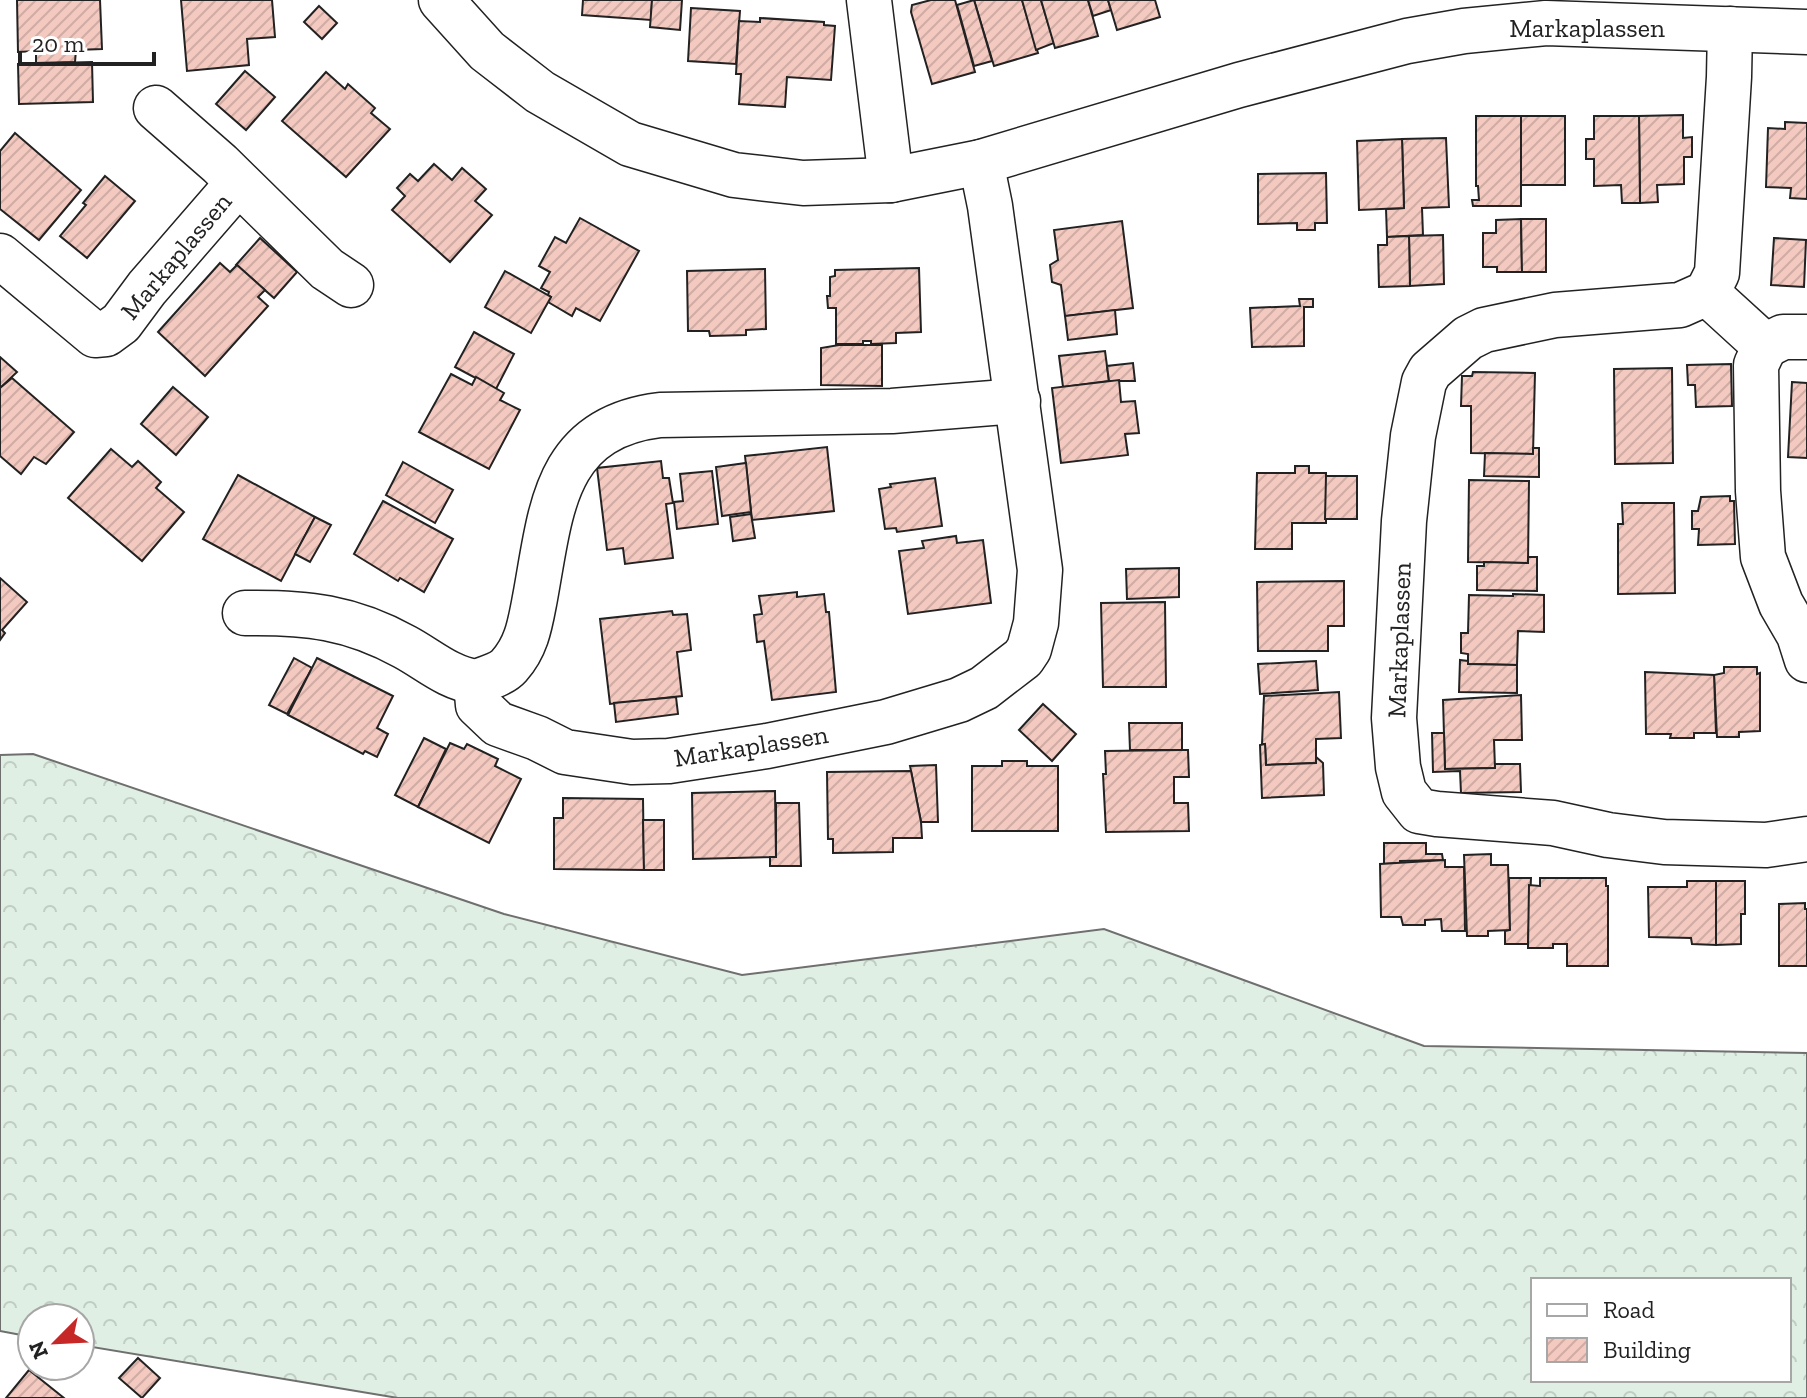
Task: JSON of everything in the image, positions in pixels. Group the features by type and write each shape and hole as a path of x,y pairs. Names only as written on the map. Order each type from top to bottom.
{"street":[{"name":"Markaplassen","path":"441,0 487,51 540,92 630,144 734,175 803,183 891,180 981,162 1239,85 1464,31 1546,23 1730,29 1802,21"},
{"path":"869,0 891,180"},
{"path":"1730,29 1717,273 1707,293 1765,346"},
{"name":"Markaplassen","path":"156,108 220,164 327,269 351,285"},
{"name":"Markaplassen","path":"476,682 478,705 498,724 565,752 632,762 669,761 829,734 932,709 984,688 1023,658 1029,649 1036,623 1040,570 990,206 981,162"},
{"name":"Markaplassen","path":"0,256 95,335 106,334 121,323 147,288 238,183"},
{"name":"Markaplassen","path":"1707,293 1680,305 1555,315 1497,327 1468,338 1430,371 1424,382 1413,436 1404,521 1394,718 1398,767 1404,792 1419,811 1553,823 1608,835 1664,842 1766,845 1807,839"},
{"path":"1807,337 1783,337 1765,346 1756,365 1758,491 1763,557 1781,604 1799,635 1807,660"},
{"path":"245,613 289,612 335,618 372,630 409,649 441,671 476,682 507,669 526,643 558,489 571,463 589,441 611,427 633,418 660,415 892,411 1018,401"}],"green space":[{"path":"33,754 504,914 742,975 1104,929 1424,1046 1807,1053 1807,1398 398,1398 96,1348 96,1302 16,1302 16,1334 0,1331 0,755"}],"building":[{"path":"17,0 100,0 102,49 76,50 75,62 36,63 36,51 18,52"},
{"path":"181,0 272,0 275,37 247,39 249,65 187,71"},
{"path":"583,0 652,0 651,20 582,15"},
{"path":"652,0 682,0 680,30 650,27"},
{"path":"931,0 955,0 975,72 932,84 911,12 912,5"},
{"path":"974,0 1022,0 1038,53 994,66"},
{"path":"974,0 992,61 974,66 957,5"},
{"path":"1022,0 1041,0 1054,43 1036,50"},
{"path":"1041,0 1088,0 1098,36 1055,48"},
{"path":"1088,0 1108,0 1111,10 1093,16"},
{"path":"1108,0 1155,0 1160,17 1117,30"},
{"path":"319,6 337,23 322,39 304,22"},
{"path":"691,8 740,11 736,64 688,61"},
{"path":"760,18 824,22 824,25 835,26 831,80 787,77 785,107 739,104 741,74 736,74 739,21 760,22"},
{"path":"92,62 93,102 19,104 18,64"},
{"path":"245,71 275,97 246,130 216,104"},
{"path":"326,72 345,89 348,84 375,108 371,113 390,129 346,177 282,121"},
{"path":"1683,115 1683,138 1692,137 1692,157 1684,157 1684,184 1657,185 1658,202 1640,203 1639,116"},
{"path":"1476,116 1521,116 1521,206 1473,206 1472,200 1479,200 1476,186"},
{"path":"1521,116 1565,116 1565,185 1521,185"},
{"path":"1594,116 1639,116 1640,203 1622,203 1621,185 1594,186 1594,159 1586,159 1586,139 1594,139"},
{"path":"1785,122 1807,123 1807,199 1790,198 1791,188 1766,187 1768,128 1785,129"},
{"path":"15,133 81,190 39,240 0,209 0,151"},
{"path":"1446,138 1449,207 1422,208 1423,235 1387,237 1386,209 1404,208 1402,139"},
{"path":"1402,139 1404,208 1359,210 1357,141"},
{"path":"434,164 452,180 462,168 486,189 475,201 492,215 450,262 392,210 405,196 397,188 410,174 418,181"},
{"path":"1326,173 1327,223 1315,223 1315,230 1297,230 1297,223 1258,224 1258,174"},
{"path":"105,176 135,201 87,258 60,236"},
{"path":"580,218 639,251 600,321 576,308 572,316 548,302 551,297 549,292 541,288 550,272 539,266 555,237 566,243"},
{"path":"1521,219 1522,272 1497,272 1497,267 1483,267 1483,233 1496,233 1496,220"},
{"path":"1521,219 1546,219 1546,272 1522,272"},
{"path":"1122,221 1133,308 1065,316 1061,285 1052,282 1050,265 1058,260 1054,230"},
{"path":"1443,235 1444,284 1410,286 1409,236"},
{"path":"1409,236 1410,286 1379,287 1378,245 1387,245 1387,237"},
{"path":"260,238 297,272 274,298 236,265"},
{"path":"1774,238 1806,240 1804,287 1771,285"},
{"path":"220,263 230,272 237,265 265,290 258,297 268,306 205,376 158,332"},
{"path":"919,268 921,332 896,333 896,343 871,344 871,341 863,341 863,344 836,344 836,308 828,308 827,296 830,296 830,277 835,276 835,270"},
{"path":"765,269 766,329 746,330 746,335 710,336 709,331 688,331 687,271"},
{"path":"505,271 551,297 531,333 485,307"},
{"path":"1299,299 1313,299 1313,307 1304,307 1304,346 1252,347 1250,308 1300,306"},
{"path":"1115,310 1117,334 1068,340 1065,316"},
{"path":"474,332 514,354 496,389 455,367"},
{"path":"882,345 882,386 821,385 821,348"},
{"path":"1105,351 1109,381 1063,387 1059,356"},
{"path":"0,357 17,372 0,388"},
{"path":"1133,363 1135,381 1109,381 1107,366"},
{"path":"1731,364 1732,406 1696,407 1695,385 1688,385 1687,365"},
{"path":"1672,368 1673,463 1615,464 1614,369"},
{"path":"1473,372 1535,373 1533,454 1471,453 1471,406 1461,406 1462,376 1472,376"},
{"path":"451,374 472,385 476,377 504,393 500,400 520,410 489,469 419,432"},
{"path":"12,378 74,432 46,464 34,457 21,474 0,456 0,388"},
{"path":"1119,380 1121,402 1135,401 1139,433 1125,434 1128,455 1061,463 1052,388"},
{"path":"1792,382 1807,383 1807,458 1788,457"},
{"path":"173,387 208,417 176,455 141,424"},
{"path":"827,447 834,511 752,520 745,456"},
{"path":"1533,448 1539,448 1539,477 1484,476 1485,453 1533,454"},
{"path":"111,449 132,467 138,461 161,482 156,488 184,512 142,561 68,498"},
{"path":"661,461 663,478 669,478 673,503 666,504 673,558 625,564 623,548 607,550 597,468"},
{"path":"403,462 453,490 435,523 386,495"},
{"path":"746,463 751,512 722,516 716,467"},
{"path":"1295,466 1309,466 1309,473 1326,473 1326,523 1292,523 1292,549 1255,549 1257,473 1295,473"},
{"path":"712,471 718,524 677,529 674,502 683,501 680,474"},
{"path":"238,475 315,517 281,581 203,539"},
{"path":"1326,476 1357,476 1357,519 1325,519"},
{"path":"935,478 942,526 897,532 896,528 885,529 879,489 891,487 890,484"},
{"path":"1469,480 1529,481 1528,563 1468,562"},
{"path":"1730,496 1730,501 1734,501 1735,544 1698,545 1699,529 1692,529 1692,511 1698,511 1701,497"},
{"path":"383,501 453,539 424,592 400,578 398,581 354,554"},
{"path":"1622,503 1674,503 1675,593 1618,594 1618,524 1623,524"},
{"path":"751,514 755,538 733,541 730,517"},
{"path":"315,517 331,525 310,562 295,554"},
{"path":"956,536 957,543 983,540 991,603 908,614 899,551 924,548 922,541"},
{"path":"1528,557 1537,557 1537,591 1477,590 1477,566 1484,566 1484,562 1528,563"},
{"path":"1179,568 1179,597 1127,599 1126,569"},
{"path":"0,578 27,602 2,630 5,633 0,640"},
{"path":"1344,581 1344,626 1328,626 1328,651 1258,651 1257,582"},
{"path":"797,592 797,597 824,594 826,612 829,612 836,692 772,700 764,641 757,642 754,615 762,614 759,596"},
{"path":"1469,595 1544,595 1544,632 1518,631 1517,665 1468,664 1468,654 1461,653 1461,633 1468,633"},
{"path":"1165,602 1166,687 1103,687 1101,603"},
{"path":"672,611 673,615 687,614 691,650 677,652 682,696 610,704 600,619"},
{"path":"294,658 312,668 287,714 269,705"},
{"path":"317,658 393,696 377,728 388,734 377,757 365,751 363,754 288,715"},
{"path":"1460,660 1468,661 1468,664 1517,665 1517,693 1459,692"},
{"path":"1316,661 1318,690 1260,694 1258,664"},
{"path":"1724,667 1757,667 1757,674 1760,673 1760,731 1739,732 1739,737 1717,737 1714,675 1724,673"},
{"path":"1645,672 1714,675 1716,733 1694,733 1694,738 1646,734"},
{"path":"1339,692 1341,738 1316,739 1316,763 1266,765 1265,744 1262,744 1264,696"},
{"path":"1521,695 1522,740 1494,740 1495,768 1445,769 1443,700"},
{"path":"676,697 678,714 616,722 614,703"},
{"path":"1043,704 1076,734 1052,761 1019,730"},
{"path":"1129,723 1182,723 1182,750 1130,750"},
{"path":"1432,733 1444,733 1445,769 1520,764 1521,792 1461,793 1460,771 1433,772"},
{"path":"424,738 446,749 418,807 395,795"},
{"path":"450,743 464,749 467,744 498,759 495,766 521,779 489,843 418,807"},
{"path":"1265,744 1266,765 1316,763 1316,757 1323,763 1324,795 1262,798 1260,745"},
{"path":"1188,750 1189,777 1174,777 1174,803 1188,803 1189,831 1106,832 1105,751"},
{"path":"1002,761 1027,761 1027,766 1058,766 1058,831 972,831 972,766 1002,766"},
{"path":"936,765 938,822 921,822 910,766"},
{"path":"911,771 922,838 893,838 893,852 833,853 833,839 828,839 827,772"},
{"path":"775,791 776,857 693,859 692,793"},
{"path":"563,798 643,799 644,870 554,869 554,818 563,818"},
{"path":"776,803 799,803 801,866 770,866 770,857 776,857"},
{"path":"643,820 664,820 664,870 644,870"},
{"path":"1384,843 1426,843 1426,854 1442,854 1443,860 1384,864"},
{"path":"1491,854 1491,865 1508,865 1510,930 1488,931 1488,936 1467,936 1464,855"},
{"path":"1445,860 1445,867 1464,867 1465,931 1442,931 1441,919 1425,920 1425,925 1403,925 1401,917 1381,917 1380,864"},
{"path":"1509,878 1531,878 1528,944 1505,944 1505,931 1510,930"},
{"path":"1540,878 1606,878 1608,966 1567,966 1567,944 1553,944 1553,948 1528,948 1529,885 1540,886"},
{"path":"1687,881 1716,881 1716,945 1692,944 1691,938 1649,937 1648,887 1687,887"},
{"path":"1716,881 1745,881 1741,944 1716,945"},
{"path":"1805,903 1807,966 1779,966 1779,904"},
{"path":"138,1358 160,1378 142,1398 119,1378"},
{"path":"19,1382 44,1382 64,1398 6,1398"}]}
